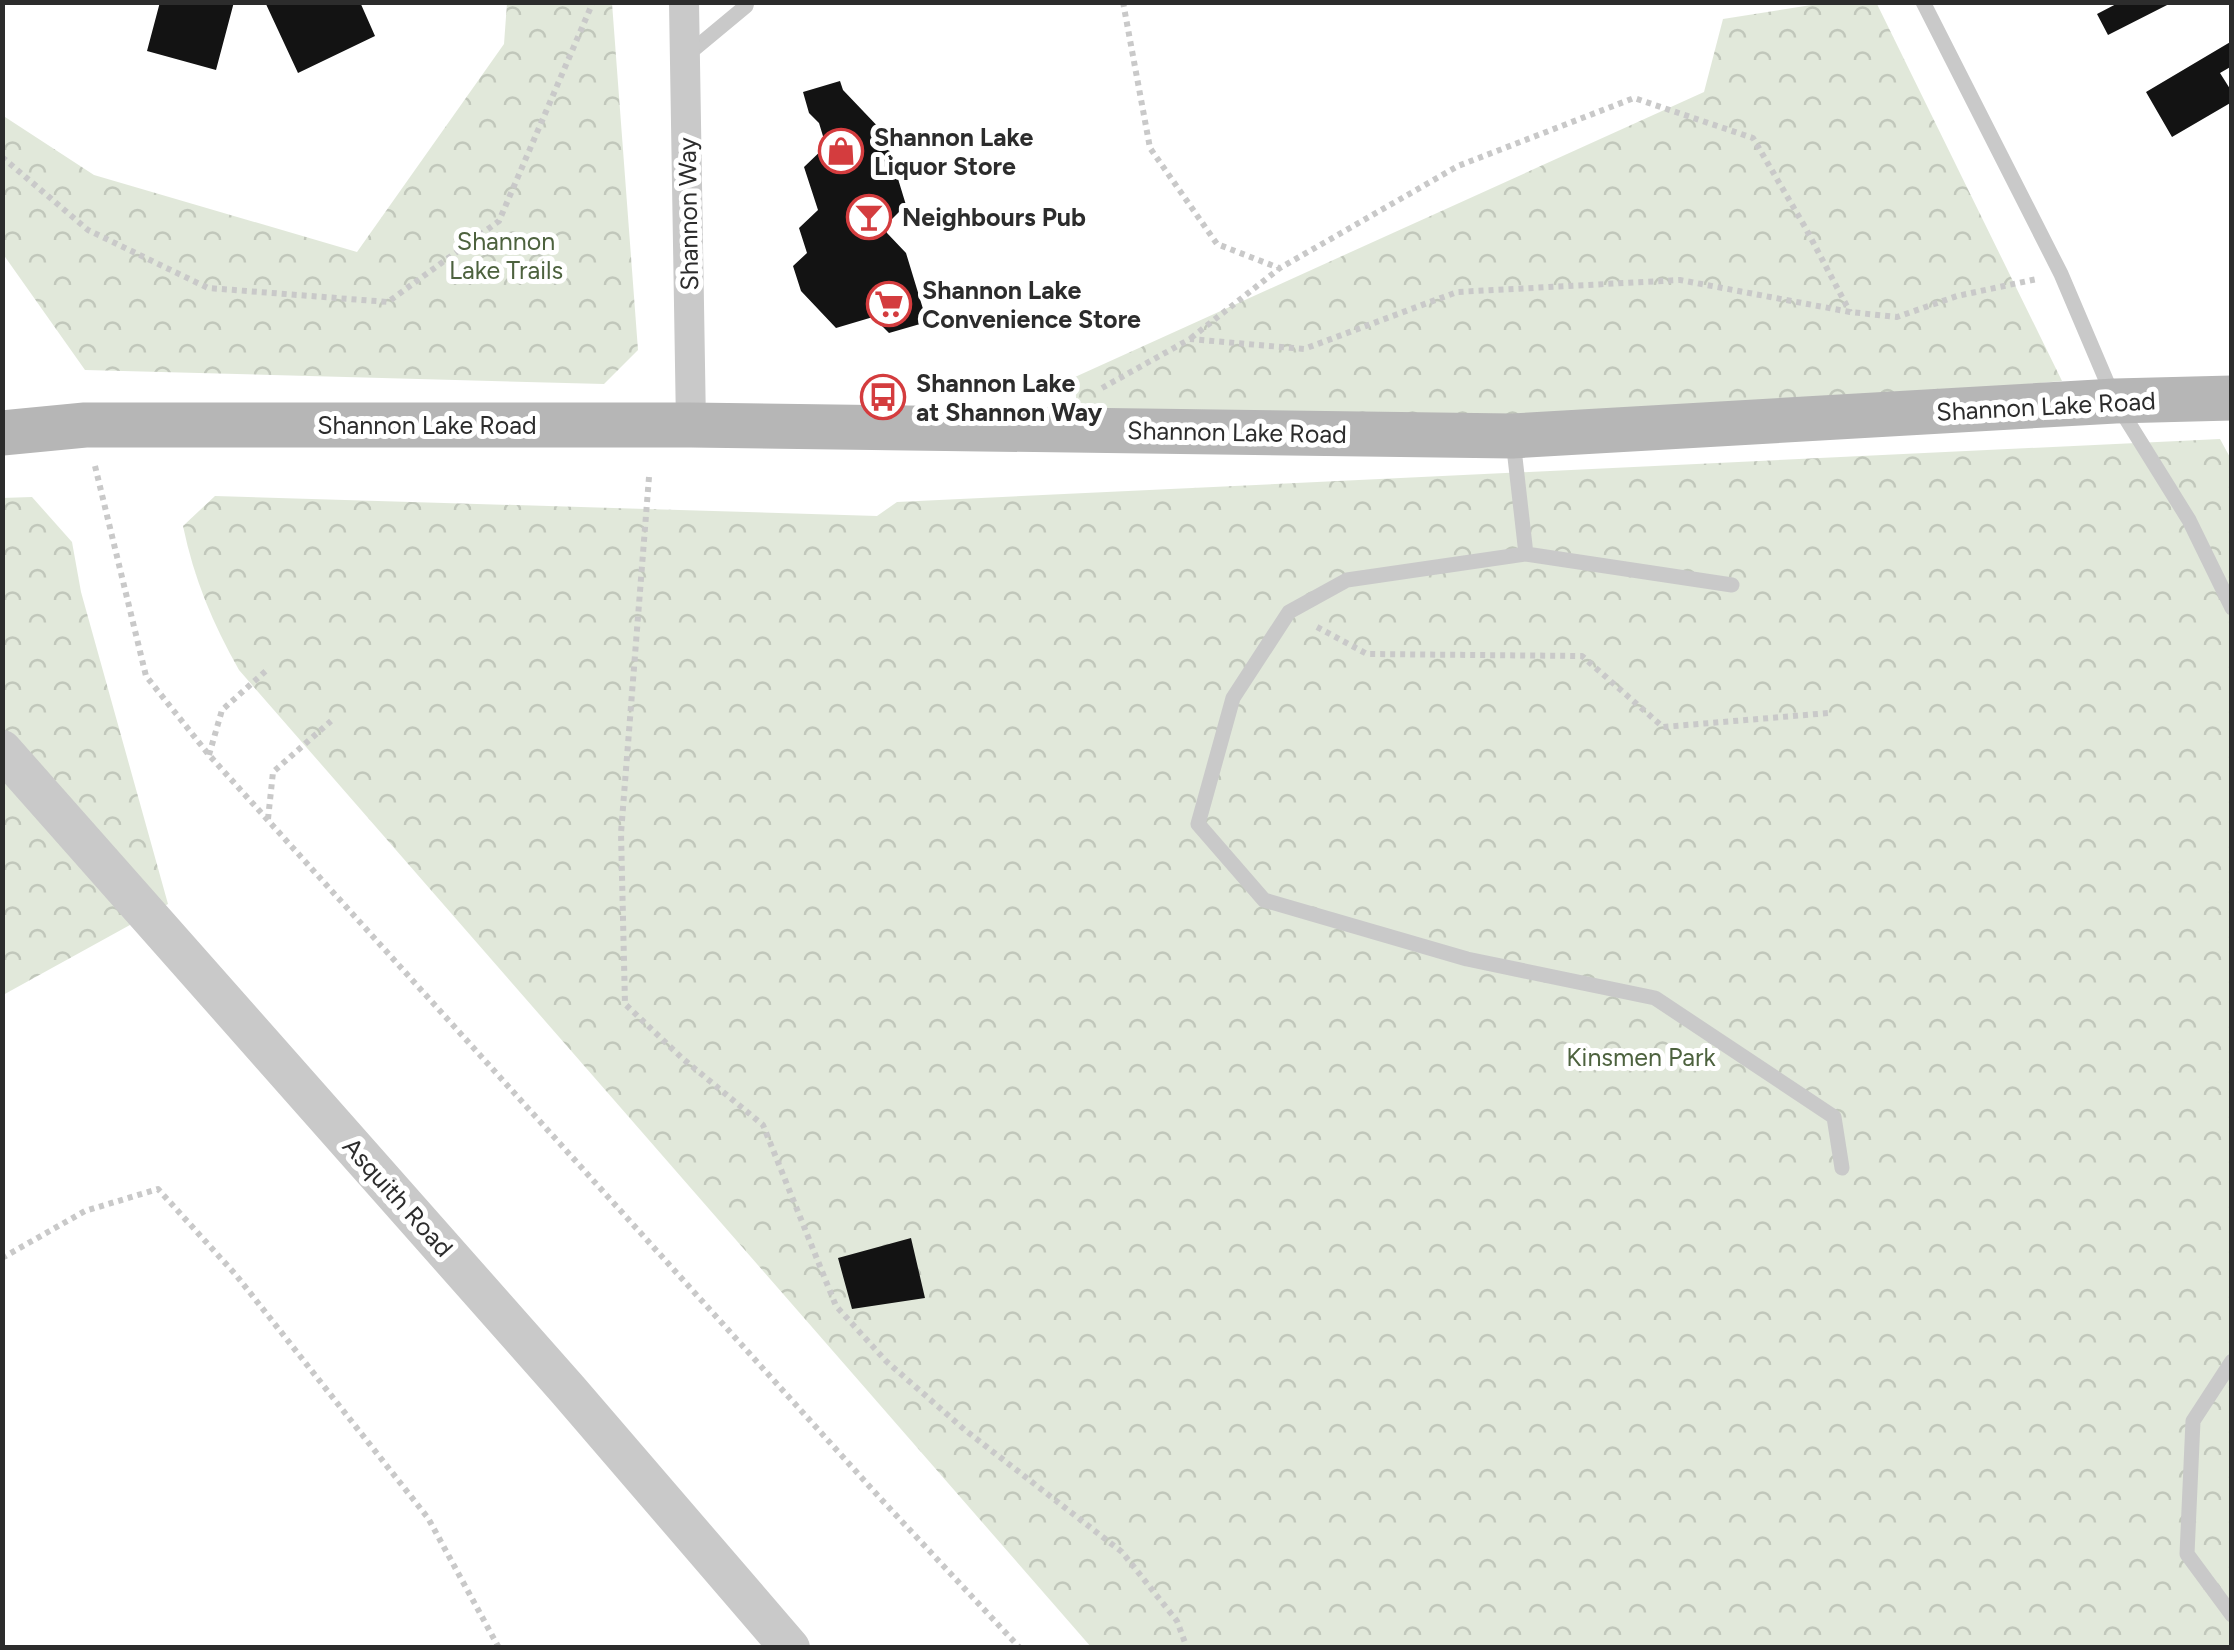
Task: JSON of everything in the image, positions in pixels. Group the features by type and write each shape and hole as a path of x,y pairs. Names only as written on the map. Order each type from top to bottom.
{"main road":[{"name":"Shannon Lake Road","path":"2,433 85,425 692,424 1512,436 2115,401 2232,398"}],"street":[{"name":"Shannon Way","path":"684,2 692,424"},
{"name":"Asquith Road","path":"2,750 568,1390 790,1648"}],"lane":[{"path":"685,56 747,2"},
{"path":"1922,2 2061,274 2115,401 2189,520 2232,608"},
{"path":"1512,436 1526,554"},
{"path":"1732,585 1526,554 1347,580 1289,612 1232,698 1198,824 1264,900 1467,960 1655,998 1834,1117 1842,1168"},
{"path":"2232,1361 2192,1421 2187,1554 2232,1615"}],"path":[{"path":"2,158 88,230 208,288 388,302 499,221 593,2"},
{"path":"1123,2 1150,148 1216,244 1280,268"},
{"path":"1087,396 1190,339 1280,268 1458,166 1634,98 1753,138 1850,312"},
{"path":"1190,339 1304,349 1458,292 1680,280 1897,317 1957,296 2061,274"},
{"path":"85,425 146,676 210,755 1020,1648"},
{"path":"649,477 621,833 625,1004 682,1058 763,1125 836,1306 886,1361 965,1430 1122,1552 1177,1621 1187,1648"},
{"path":"1289,612 1367,654 1582,656 1663,727 1829,713"},
{"path":"210,755 222,710 268,669"},
{"path":"268,819 274,772 331,721"},
{"path":"2,1258 85,1211 158,1189 236,1276 428,1518 500,1648"}],"green space":[{"path":"1876,2 2062,381 1729,411 1077,418 1075,377 1704,92 1723,19 1824,3"},
{"name":"Shannon Lake Trails","path":"507,3 612,3 638,350 604,384 85,370 3,254 3,97 5,117 94,175 357,252 504,44"},
{"name":"Kinsmen Park","path":"2220,439 2232,461 2231,1647 1091,1647 239,670 205,601 183,526 215,496 877,516 897,502"},
{"path":"32,497 72,542 81,592 168,904 3,995 2,498"}],"building":[{"path":"160,2 234,2 216,70 147,51"},
{"path":"265,2 360,2 375,36 298,73"},
{"path":"2120,2 2173,2 2108,35 2097,14"},
{"path":"2232,41 2232,66 2220,73 2232,92 2232,102 2172,137 2146,92"},
{"path":"840,81 843,90 884,133 906,205 884,227 906,253 927,322 889,333 873,317 836,328 801,291 793,266 807,253 799,228 818,210 804,167 826,146 803,92"},
{"path":"911,1238 925,1298 852,1309 838,1258"}],"place":[{"name":"Shannon Lake Liquor Store","path":"841,151"},
{"name":"Neighbours Pub","path":"869,217"},
{"name":"Shannon Lake Convenience Store","path":"889,304"},
{"name":"Shannon Lake at Shannon Way","path":"883,397"}]}
